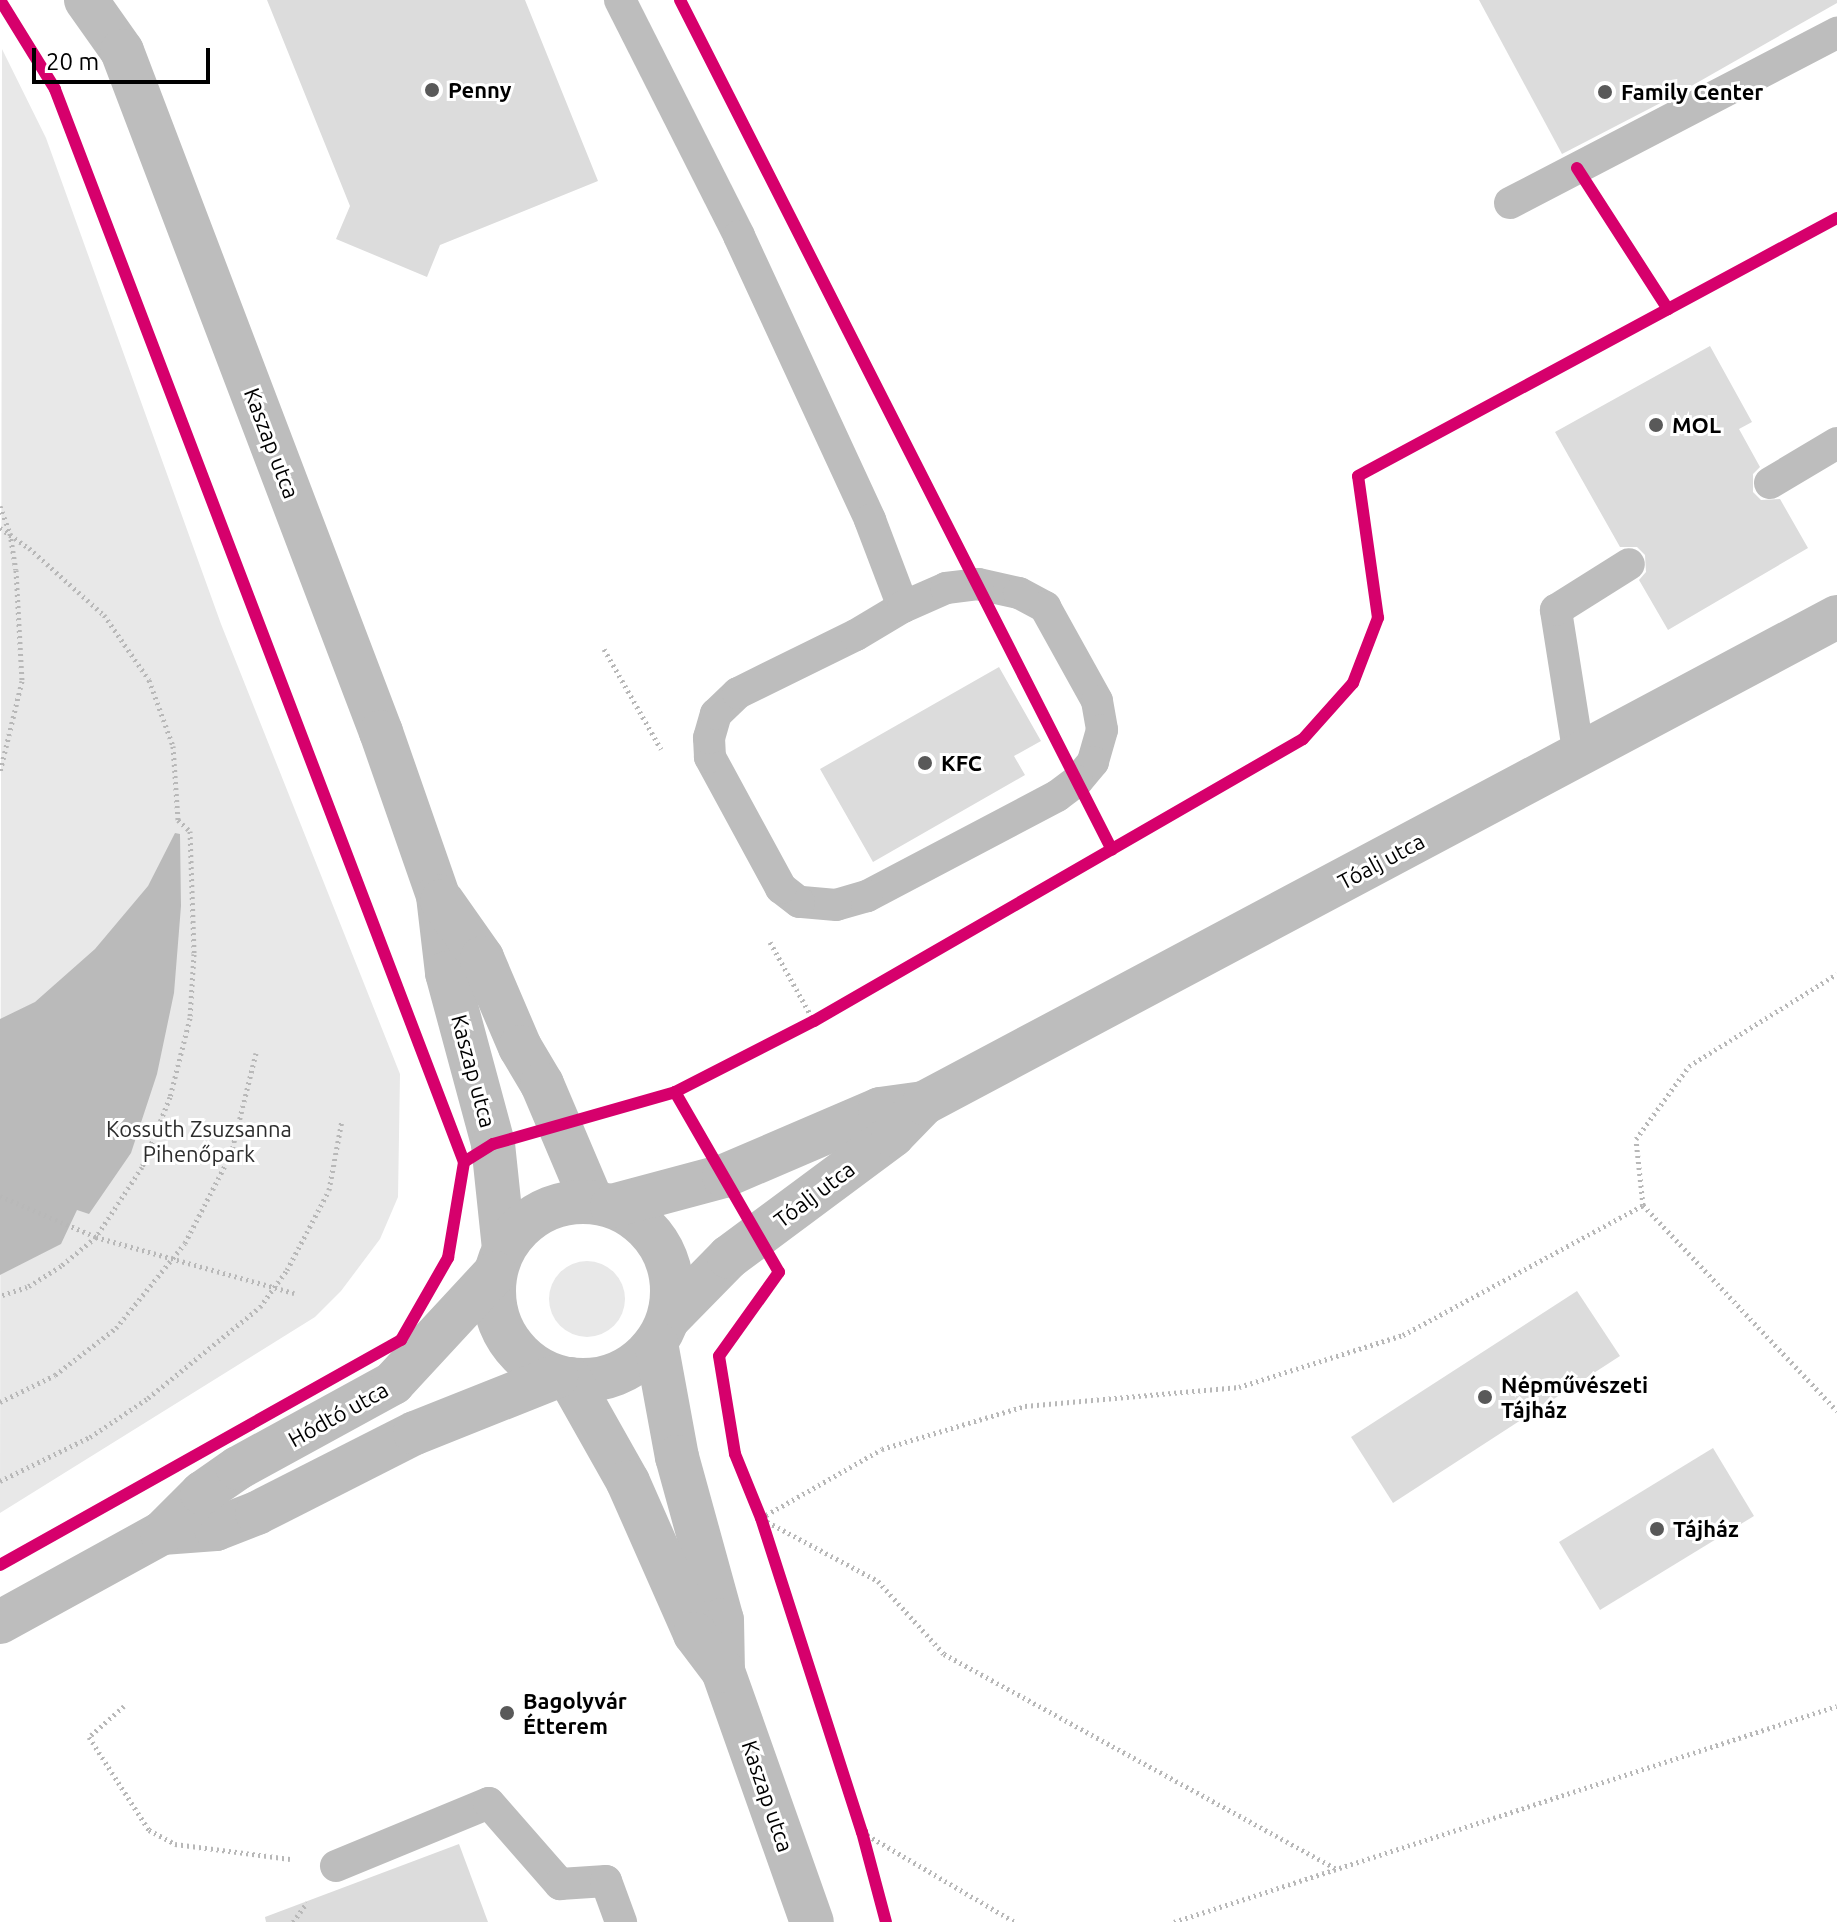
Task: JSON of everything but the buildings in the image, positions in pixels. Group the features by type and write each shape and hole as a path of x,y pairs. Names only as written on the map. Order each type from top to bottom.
{"street":[{"name":"Kaszap utca","path":"86,0 122,51 381,732 438,896 447,973 493,1144 500,1260"},
{"name":"Tóalj utca","path":"662,1331 729,1257 893,1135 924,1103 1837,617"},
{"name":"Kaszap utca","path":"438,896 482,958 520,1047 602,1204"},
{"name":"Tóalj utca","path":"602,1204 724,1176 880,1109 924,1103"},
{"path":"566,1203 602,1204 637,1220 656,1239 668,1263 673,1291 662,1331 637,1364 611,1376 584,1381 563,1378 532,1365 513,1347 500,1324 493,1299 500,1260 520,1228 542,1212 566,1203"},
{"name":"Hódtó utca","path":"0,1622 162,1533 202,1493 238,1468 393,1383 500,1260"},
{"name":"Kaszap utca","path":"662,1331 677,1457 722,1620 723,1671"},
{"name":"Kaszap utca","path":"563,1378 628,1482 695,1634 723,1671 812,1922"},
{"name":"Hódtó utca","path":"162,1533 216,1529 257,1513 415,1433 563,1378"}],"lane":[{"path":"620,0 739,236 870,520 903,607"},
{"path":"1510,203 1837,33"},
{"path":"1770,483 1837,443"},
{"path":"1579,756 1556,610 1629,564"},
{"path":"978,584 1019,593 1045,607 1097,701 1102,730 1093,762 1077,781 1057,796 867,896 836,905 799,902 781,888 710,757 709,738 716,714 738,693 856,635 903,607 946,588 978,584"},
{"path":"336,1866 489,1803 560,1884 606,1881 621,1922"}],"path":[{"path":"0,506 10,533 16,570 22,681 0,772"},
{"path":"0,528 10,533 104,615 149,680 173,746 178,820 190,831 194,954 190,1018 170,1097 142,1167 96,1237 61,1266 27,1287 0,1296"},
{"path":"1837,974 1689,1066 1636,1139 1643,1205 1837,1411"},
{"path":"800,1028 828,1013"},
{"path":"0,1402 55,1375 116,1328 185,1243 231,1154 256,1053"},
{"path":"0,1481 90,1437 148,1398 260,1307 275,1287 329,1190 342,1120"},
{"path":"0,1196 96,1237 294,1293"},
{"path":"761,1518 882,1449 1025,1406 1239,1387 1403,1335 1643,1205"},
{"path":"756,1505 766,1533"},
{"path":"761,1518 878,1581 944,1654 1339,1870"},
{"path":"124,1706 89,1737 149,1830 175,1844 336,1866"},
{"path":"1174,1922 1837,1706"},
{"path":"857,1817 866,1847"},
{"path":"862,1832 1015,1922"}],"green space":[{"name":"Kossuth Zsuzsanna Pihenőpark","path":"2,49 46,138 221,624 400,1074 398,1197 380,1239 341,1291 315,1317 0,1513"},
{"path":"587,1261 602,1264 614,1272 622,1284 625,1299 622,1314 614,1326 602,1334 587,1337 572,1334 560,1326 552,1314 549,1299 552,1284 560,1272 572,1264"}],"shaded area":[{"path":"175,833 180,834 181,906 174,993 157,1074 131,1153 89,1214 77,1210 61,1244 0,1275 0,1019 35,1002 95,949 148,886"}],"cycle path":[{"path":"0,0 55,89 464,1162 448,1258 401,1340 0,1565"},
{"path":"680,0 1112,850"},
{"path":"1577,168 1668,309"},
{"path":"464,1162 493,1144 675,1092 814,1021 1303,739 1353,683 1378,618 1358,476 1837,218"},
{"path":"675,1092 779,1272 719,1356 735,1454 761,1518 862,1832 886,1922"}],"place":[{"name":"Penny","path":"432,90"},
{"name":"Family Center","path":"1605,92"},
{"name":"MOL","path":"1656,425"},
{"name":"KFC","path":"925,763"},
{"name":"Népművészeti Tájház","path":"1485,1397"},
{"name":"Tájház","path":"1657,1529"},
{"name":"Bagolyvár Étterem","path":"507,1713"}]}
